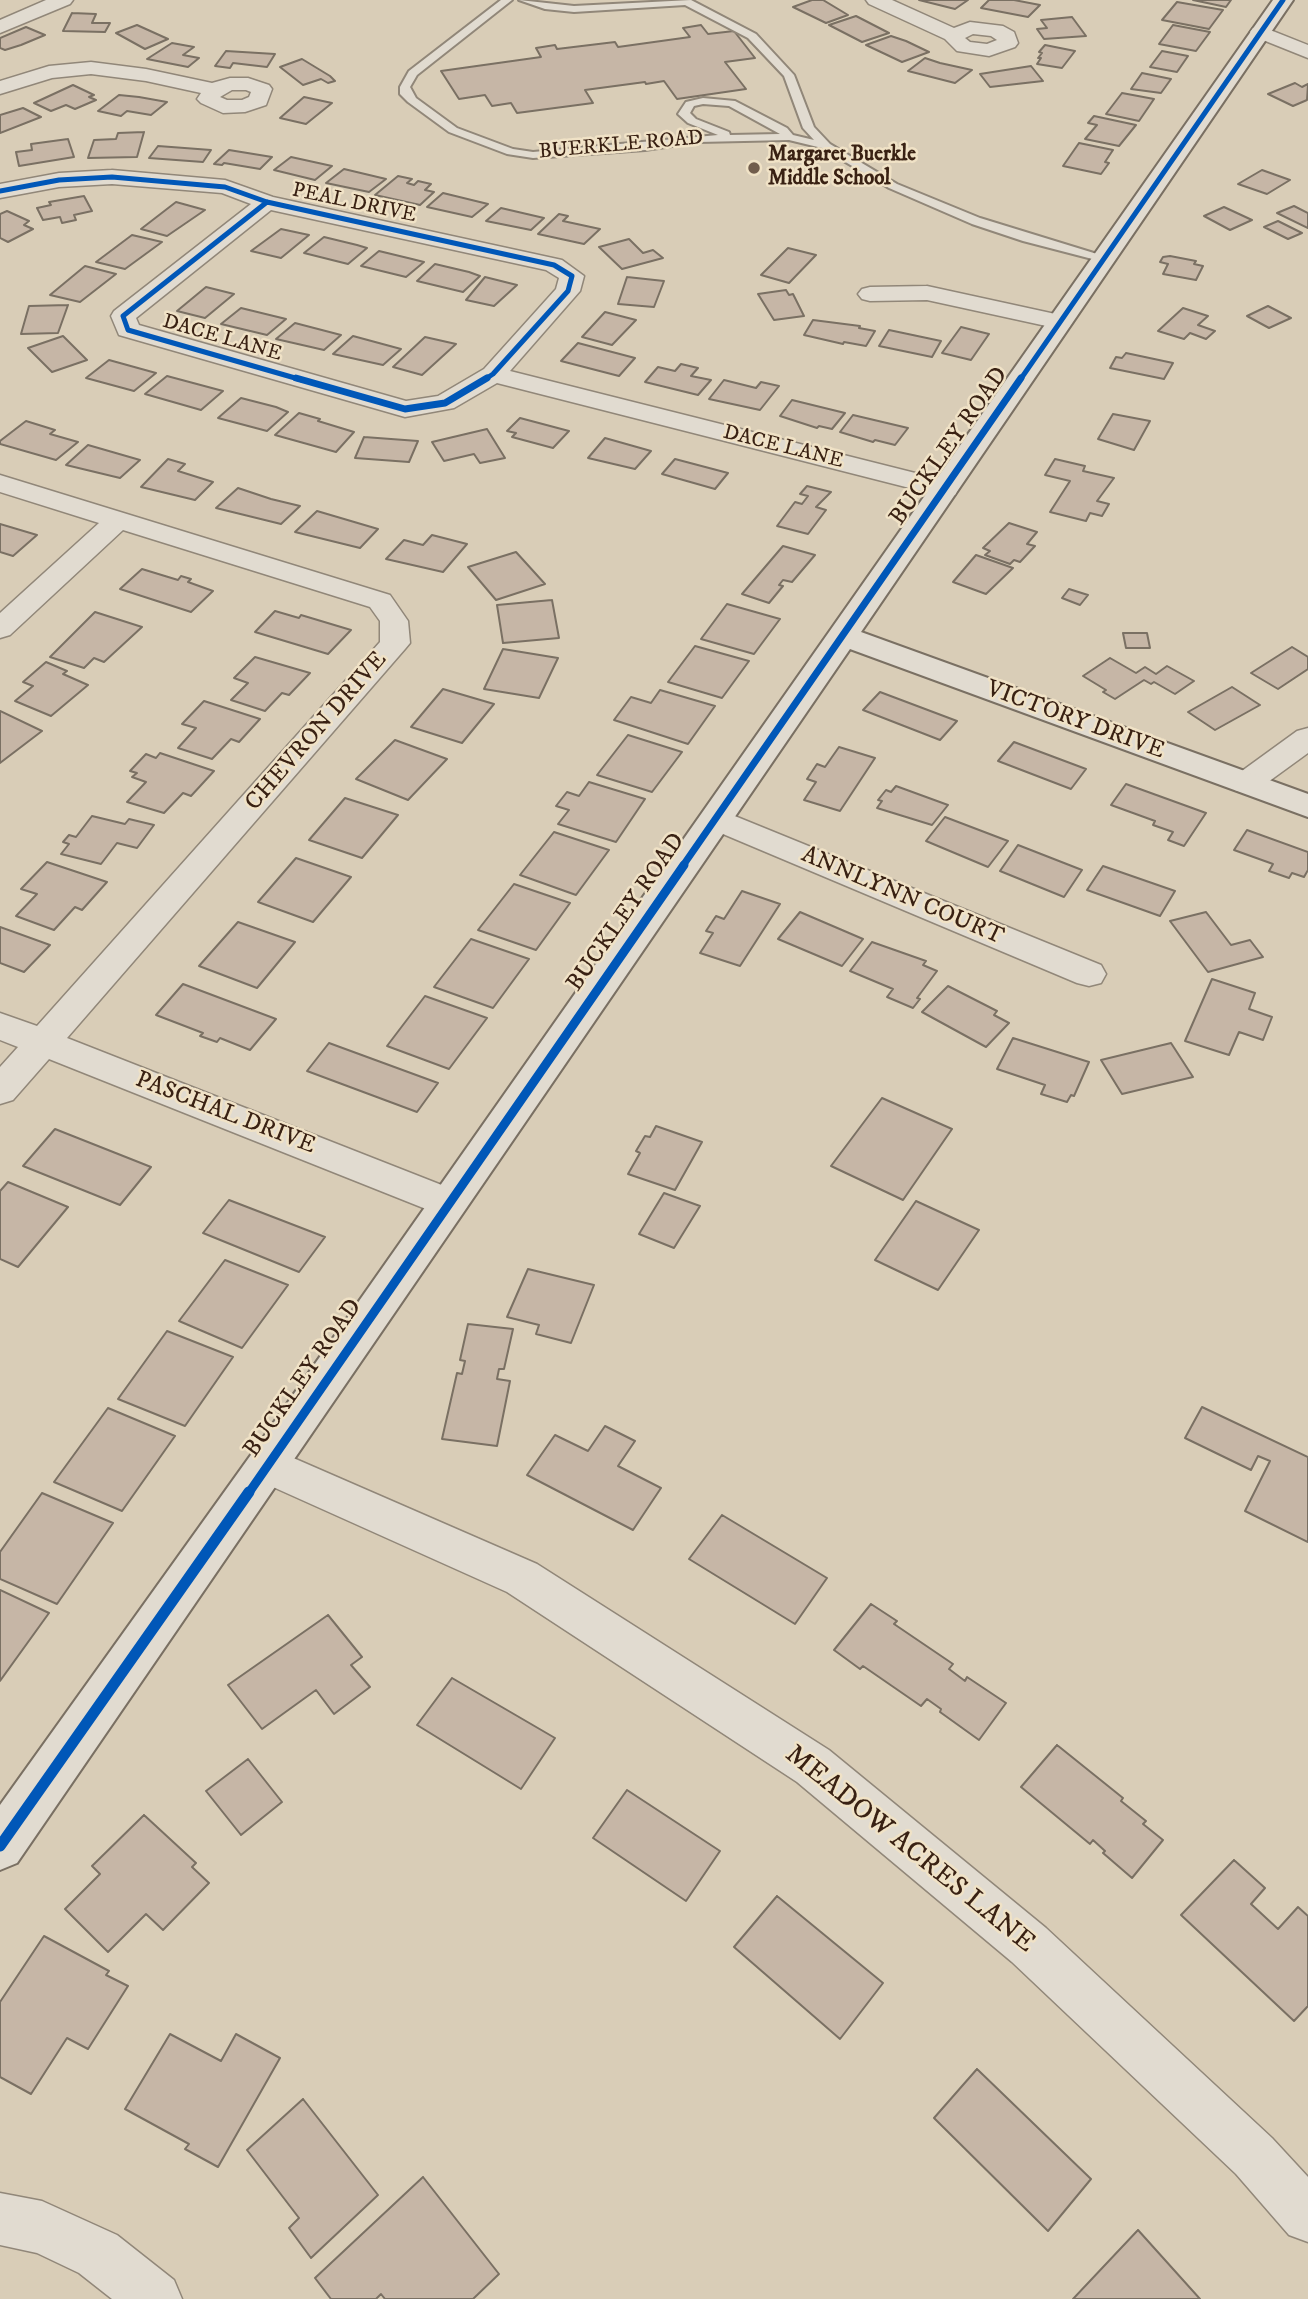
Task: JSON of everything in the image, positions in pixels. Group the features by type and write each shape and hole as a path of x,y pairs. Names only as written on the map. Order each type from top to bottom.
{"street":[{"path":"0,27 64,0"},
{"path":"876,0 954,37"},
{"name":"BUCKLEY ROAD","path":"0,1846 268,1465 1283,0"},
{"path":"1260,32 1308,52"},
{"path":"49,72 47,56 56,50"},
{"path":"0,88 88,58 213,90"},
{"name":"PEAL DRIVE","path":"0,191 60,180 111,177 225,187 267,202 554,265 572,276 568,291 493,374"},
{"name":"DACE LANE","path":"267,202 123,316 128,330 405,409 445,403 493,374 945,489"},
{"path":"870,294 927,293 1060,322"},
{"name":"CHEVRON DRIVE","path":"0,483 380,601 394,621 394,643 0,1091"},
{"path":"0,629 120,519"},
{"name":"VICTORY DRIVE","path":"842,636 1308,806"},
{"path":"1246,783 1308,738"},
{"name":"ANNLYNN COURT","path":"715,819 1089,974"},
{"name":"PASCHAL DRIVE","path":"0,1026 449,1203"},
{"name":"MEADOW ACRES LANE","path":"268,1465 522,1578 813,1766 1029,1945 1254,2157 1308,2216"},
{"path":"0,2219 42,2227 98,2254 155,2299"}],"lane":[{"name":"BUERKLE ROAD","path":"507,0 413,73 405,87 406,94 412,100 453,130 511,152 533,155 736,137 789,137 826,146"},
{"path":"524,0 545,6 574,9 685,1"},
{"name":"BUERKLE ROAD","path":"685,1 752,36 789,75 809,128 826,146 893,186 976,221 1027,238 1104,258"},
{"path":"736,137 692,121 684,114 685,110 690,104 703,101 731,103 783,130 789,137"}],"building":[{"path":"812,0 823,0 848,15 826,23 793,7"},
{"path":"919,0 968,0 955,9"},
{"path":"989,0 1014,0 1040,5 1028,17 981,8"},
{"path":"1193,0 1231,0 1226,7"},
{"path":"1177,2 1223,10 1209,29 1162,20"},
{"path":"72,13 96,14 92,23 110,23 105,32 63,31"},
{"path":"856,16 889,33 862,42 829,25"},
{"path":"1072,17 1086,36 1044,39 1037,29 1047,28 1041,20"},
{"path":"137,25 168,39 145,49 116,33"},
{"name":"Margaret Buerkle Middle School","path":"701,25 708,34 734,31 755,58 725,62 746,89 677,99 664,81 645,82 585,90 593,103 517,113 511,103 492,106 485,95 459,99 441,71 541,57 536,48 555,45 557,49 615,42 618,47 690,37 683,28"},
{"path":"1173,25 1210,32 1196,51 1159,44"},
{"path":"26,27 45,35 5,50 0,48 0,38"},
{"path":"891,36 929,52 902,62 866,45"},
{"path":"172,43 194,47 183,55 199,58 188,67 147,59"},
{"path":"1045,45 1075,51 1062,68 1037,64 1042,53 1039,52"},
{"path":"226,51 275,54 267,67 233,63 230,68 215,66"},
{"path":"1162,51 1188,56 1177,72 1150,67"},
{"path":"925,58 972,70 955,83 908,71"},
{"path":"302,59 335,81 328,83 321,79 303,85 280,67"},
{"path":"1031,66 1043,81 990,87 980,74"},
{"path":"1142,73 1171,79 1161,93 1131,89"},
{"path":"1295,83 1302,87 1308,84 1307,100 1293,106 1268,94"},
{"path":"73,85 94,95 89,97 96,100 75,109 66,105 51,111 34,103"},
{"path":"1122,93 1154,99 1139,121 1106,114"},
{"path":"119,95 167,102 151,115 127,111 121,116 98,111"},
{"path":"304,97 332,103 306,124 280,118"},
{"path":"23,108 41,117 0,133 0,115"},
{"path":"1094,116 1136,125 1119,146 1085,139 1097,125 1088,123"},
{"path":"144,132 137,157 88,158 94,140 116,139 118,133"},
{"path":"68,139 74,157 19,166 16,152 32,150 31,144"},
{"path":"1079,143 1113,150 1105,162 1109,163 1101,174 1063,166"},
{"path":"158,146 211,150 203,162 149,158"},
{"path":"229,150 272,157 260,169 214,164"},
{"path":"291,157 332,166 315,180 274,170"},
{"path":"344,169 386,179 369,192 326,183"},
{"path":"1262,170 1290,180 1267,194 1238,184"},
{"path":"398,176 412,179 407,183 414,185 418,181 431,184 425,190 434,192 420,205 375,195"},
{"path":"443,193 488,204 472,217 427,207"},
{"path":"84,196 92,211 74,215 76,220 62,223 60,217 43,220 37,208 51,205 49,202"},
{"path":"176,202 205,210 167,236 141,229"},
{"path":"1294,206 1308,213 1308,228 1277,213"},
{"path":"1224,207 1252,220 1230,230 1204,216"},
{"path":"501,208 544,218 531,230 486,221"},
{"path":"7,211 29,221 24,225 33,229 8,242 0,238 0,214"},
{"path":"559,214 568,216 563,221 600,229 584,244 538,234"},
{"path":"1278,221 1302,233 1288,239 1264,227"},
{"path":"281,229 309,235 281,258 251,251"},
{"path":"132,235 162,242 125,269 96,262"},
{"path":"324,237 367,248 348,264 304,253"},
{"path":"629,239 643,253 653,250 663,258 622,269 599,247"},
{"path":"788,248 816,255 789,283 761,275"},
{"path":"379,251 424,262 406,277 361,266"},
{"path":"1163,257 1196,261 1194,264 1203,266 1196,280 1163,274 1168,264 1160,262"},
{"path":"435,264 480,276 463,292 417,281"},
{"path":"85,266 116,274 80,302 50,295"},
{"path":"485,277 517,285 494,306 466,300"},
{"path":"627,277 664,281 654,307 618,304"},
{"path":"206,287 234,294 205,318 177,311"},
{"path":"786,290 789,295 793,294 804,316 774,320 758,294"},
{"path":"68,305 58,333 21,334 29,306"},
{"path":"1268,306 1291,318 1269,328 1247,316"},
{"path":"241,308 286,319 267,335 221,324"},
{"path":"1183,308 1208,316 1198,325 1215,331 1206,339 1190,333 1184,339 1158,331"},
{"path":"605,312 636,320 612,345 582,337"},
{"path":"813,320 860,326 859,328 875,331 866,346 843,344 804,335"},
{"path":"295,323 341,335 324,350 276,339"},
{"path":"961,327 989,334 971,360 942,353"},
{"path":"889,330 941,341 932,357 879,346"},
{"path":"63,336 87,360 52,372 28,348"},
{"path":"353,336 401,349 383,365 333,354"},
{"path":"425,337 456,344 422,375 393,367"},
{"path":"578,343 635,358 619,376 561,361"},
{"path":"1126,353 1173,363 1164,379 1110,368 1116,357 1122,358"},
{"path":"109,360 156,373 134,391 86,378"},
{"path":"681,364 698,368 691,376 711,380 698,395 645,382 658,367 675,371"},
{"path":"167,376 223,391 201,410 145,394"},
{"path":"724,380 756,388 761,382 779,386 760,410 709,399"},
{"path":"241,398 288,412 267,431 218,418"},
{"path":"792,400 845,413 832,429 819,426 817,428 780,416"},
{"path":"299,413 354,432 336,452 275,435"},
{"path":"1113,414 1150,421 1134,450 1098,439"},
{"path":"853,415 908,428 895,445 875,440 873,442 840,432"},
{"path":"520,418 569,431 553,448 512,437 516,433 507,431"},
{"path":"26,421 55,430 50,434 78,442 56,460 0,444 0,441"},
{"path":"487,429 505,458 480,463 474,454 444,461 432,442"},
{"path":"364,437 418,441 409,462 355,458"},
{"path":"605,438 651,451 635,469 588,458"},
{"path":"88,445 140,460 120,478 66,465"},
{"path":"168,459 185,464 178,471 213,482 195,500 141,487"},
{"path":"675,459 728,473 715,489 662,474"},
{"path":"1055,459 1085,466 1083,471 1114,478 1097,501 1109,504 1102,516 1090,513 1086,521 1050,512 1070,481 1045,475"},
{"path":"807,486 831,492 816,507 826,510 808,534 777,526 795,502 802,504 808,496 800,494"},
{"path":"238,488 300,506 281,524 216,508"},
{"path":"317,511 378,529 360,548 295,532"},
{"path":"1009,523 1037,532 1027,544 1035,546 1020,562 1014,560 1010,564 985,555 990,551 983,548"},
{"path":"0,524 37,535 13,556 0,552"},
{"path":"432,535 467,544 443,572 386,559 404,540 423,545"},
{"path":"783,546 815,555 792,582 783,580 779,585 783,586 769,603 742,594"},
{"path":"516,552 545,584 496,600 468,567"},
{"path":"976,555 1013,568 986,594 953,582"},
{"path":"142,569 178,580 181,576 191,579 188,582 213,591 191,612 120,589"},
{"path":"1069,589 1088,595 1080,605 1062,598"},
{"path":"552,600 559,638 503,643 497,605"},
{"path":"727,604 780,619 754,654 701,639"},
{"path":"275,611 299,618 301,615 351,630 328,654 255,632"},
{"path":"95,612 142,627 104,662 94,658 84,668 50,657"},
{"path":"1123,633 1147,633 1150,648 1126,648"},
{"path":"695,646 749,661 722,698 668,682"},
{"path":"1292,647 1308,657 1308,669 1278,689 1251,673"},
{"path":"503,649 558,658 539,698 484,689"},
{"path":"255,657 310,673 289,695 282,693 265,711 231,700 248,683 234,678"},
{"path":"1110,658 1136,673 1145,667 1156,674 1167,666 1194,681 1175,694 1154,682 1151,684 1144,680 1115,699 1083,676"},
{"path":"46,662 67,671 63,674 88,685 51,716 15,701 33,686 23,682"},
{"path":"1232,687 1260,705 1215,730 1188,712"},
{"path":"443,689 494,704 462,743 411,727"},
{"path":"660,690 715,706 688,744 614,720 631,697 651,703"},
{"path":"880,692 957,721 940,740 863,710"},
{"path":"204,701 260,719 239,742 231,739 212,759 178,748 196,728 182,724"},
{"path":"0,711 42,731 0,763"},
{"path":"628,735 682,752 652,792 597,775"},
{"path":"395,740 447,759 408,800 356,779"},
{"path":"1014,742 1086,769 1071,789 998,761"},
{"path":"839,747 875,758 840,811 804,800 816,782 807,779 817,764 825,767"},
{"path":"160,753 214,771 191,796 183,793 164,813 127,802 146,782 132,777 137,773 130,771 146,754 156,758"},
{"path":"589,782 645,799 616,842 558,824 569,810 556,806 567,792 579,796"},
{"path":"1126,784 1206,813 1184,846 1168,840 1173,832 1153,825 1155,821 1111,805"},
{"path":"896,786 948,805 932,825 877,808 882,801 878,800 886,790 891,792"},
{"path":"345,798 398,815 362,858 309,840"},
{"path":"92,816 125,824 129,819 154,825 137,848 117,843 101,864 61,854 69,844 63,842 69,835 76,837"},
{"path":"945,817 1008,841 988,867 926,841"},
{"path":"1247,830 1308,852 1308,870 1304,877 1292,873 1289,878 1269,871 1273,864 1234,850"},
{"path":"554,832 609,850 576,895 520,875"},
{"path":"1018,845 1082,870 1064,897 1000,871"},
{"path":"296,858 351,877 313,922 258,902"},
{"path":"47,862 107,882 82,910 75,907 54,930 16,916 37,894 21,889"},
{"path":"1103,866 1175,891 1160,916 1087,890"},
{"path":"514,884 570,903 536,950 478,930"},
{"path":"742,891 780,904 740,966 700,953 713,933 706,931 716,916 724,919"},
{"path":"800,912 863,939 842,966 778,939"},
{"path":"1206,912 1231,945 1250,940 1263,957 1208,972 1170,921"},
{"path":"238,922 295,942 257,988 199,966"},
{"path":"0,927 50,945 24,972 0,963"},
{"path":"471,939 529,959 493,1008 434,987"},
{"path":"872,942 926,961 923,965 937,971 913,1008 887,997 893,989 850,971"},
{"path":"1212,979 1255,993 1249,1009 1272,1017 1263,1040 1239,1032 1229,1055 1185,1041"},
{"path":"183,984 276,1019 250,1050 220,1038 217,1042 200,1036 203,1033 156,1015"},
{"path":"948,986 997,1011 994,1015 1009,1023 986,1047 922,1012"},
{"path":"425,996 487,1018 449,1069 387,1046"},
{"path":"1013,1038 1089,1062 1074,1096 1071,1095 1067,1102 1041,1094 1045,1085 997,1069"},
{"path":"329,1043 438,1083 417,1112 307,1071"},
{"path":"1171,1043 1193,1077 1122,1094 1101,1060"},
{"path":"882,1098 952,1129 903,1200 831,1166"},
{"path":"656,1126 702,1142 675,1190 628,1174 640,1153 636,1151 645,1136 650,1137"},
{"path":"55,1129 151,1167 120,1205 23,1166"},
{"path":"8,1182 68,1207 18,1267 0,1259 0,1191"},
{"path":"664,1193 700,1206 674,1248 639,1234"},
{"path":"229,1200 325,1237 299,1272 203,1233"},
{"path":"916,1201 979,1230 938,1290 875,1260"},
{"path":"225,1260 288,1285 242,1348 179,1321"},
{"path":"528,1269 594,1285 571,1343 536,1334 539,1325 507,1317"},
{"path":"468,1324 513,1329 504,1369 499,1369 497,1379 510,1381 497,1446 442,1439 457,1373 462,1374 465,1361 460,1360"},
{"path":"167,1331 233,1357 185,1426 118,1399"},
{"path":"1202,1407 1308,1457 1308,1542 1245,1511 1270,1461 1258,1456 1251,1470 1185,1438"},
{"path":"108,1408 175,1436 122,1511 54,1482"},
{"path":"605,1426 635,1441 618,1466 661,1488 633,1530 527,1475 555,1435 588,1451"},
{"path":"42,1493 113,1523 57,1604 0,1579 0,1552"},
{"path":"722,1515 827,1578 795,1624 689,1559"},
{"path":"0,1590 49,1613 0,1681"},
{"path":"871,1604 897,1621 894,1624 953,1664 949,1669 965,1681 967,1677 1006,1703 979,1740 940,1712 941,1709 927,1699 921,1706 863,1666 860,1669 834,1650"},
{"path":"328,1615 362,1657 351,1665 370,1687 334,1714 316,1690 262,1729 228,1685"},
{"path":"452,1678 555,1738 521,1789 417,1725"},
{"path":"1057,1745 1123,1798 1121,1801 1146,1821 1143,1824 1163,1840 1132,1878 1103,1853 1105,1851 1093,1840 1090,1844 1021,1787"},
{"path":"248,1759 282,1802 241,1835 206,1791"},
{"path":"627,1790 720,1851 686,1901 593,1838"},
{"path":"144,1815 196,1863 192,1867 209,1883 163,1930 146,1914 108,1952 65,1909 100,1874 92,1866"},
{"path":"1234,1860 1265,1888 1251,1904 1278,1929 1298,1907 1308,1916 1308,2006 1294,2021 1181,1915"},
{"path":"777,1896 883,1983 840,2039 734,1947"},
{"path":"44,1936 109,1971 106,1975 128,1986 88,2049 67,2038 31,2094 0,2077 0,2002"},
{"path":"170,2034 221,2061 236,2034 280,2058 218,2167 185,2149 189,2144 125,2109"},
{"path":"977,2069 1091,2179 1048,2231 934,2118"},
{"path":"303,2099 378,2195 311,2258 289,2228 299,2218 247,2150"},
{"path":"423,2177 499,2274 473,2299 385,2299 381,2294 376,2299 331,2299 315,2278"},
{"path":"1138,2230 1200,2299 1073,2299"}],"cycle path":[{"path":"0,1846 268,1465 1283,0"},
{"path":"0,191 59,180 112,177 225,187 267,202 554,265 572,276 568,291 493,374 445,403 405,409 128,330 123,316 267,202"}],"place":[{"name":"Margaret Buerkle Middle School","path":"754,168"}]}
